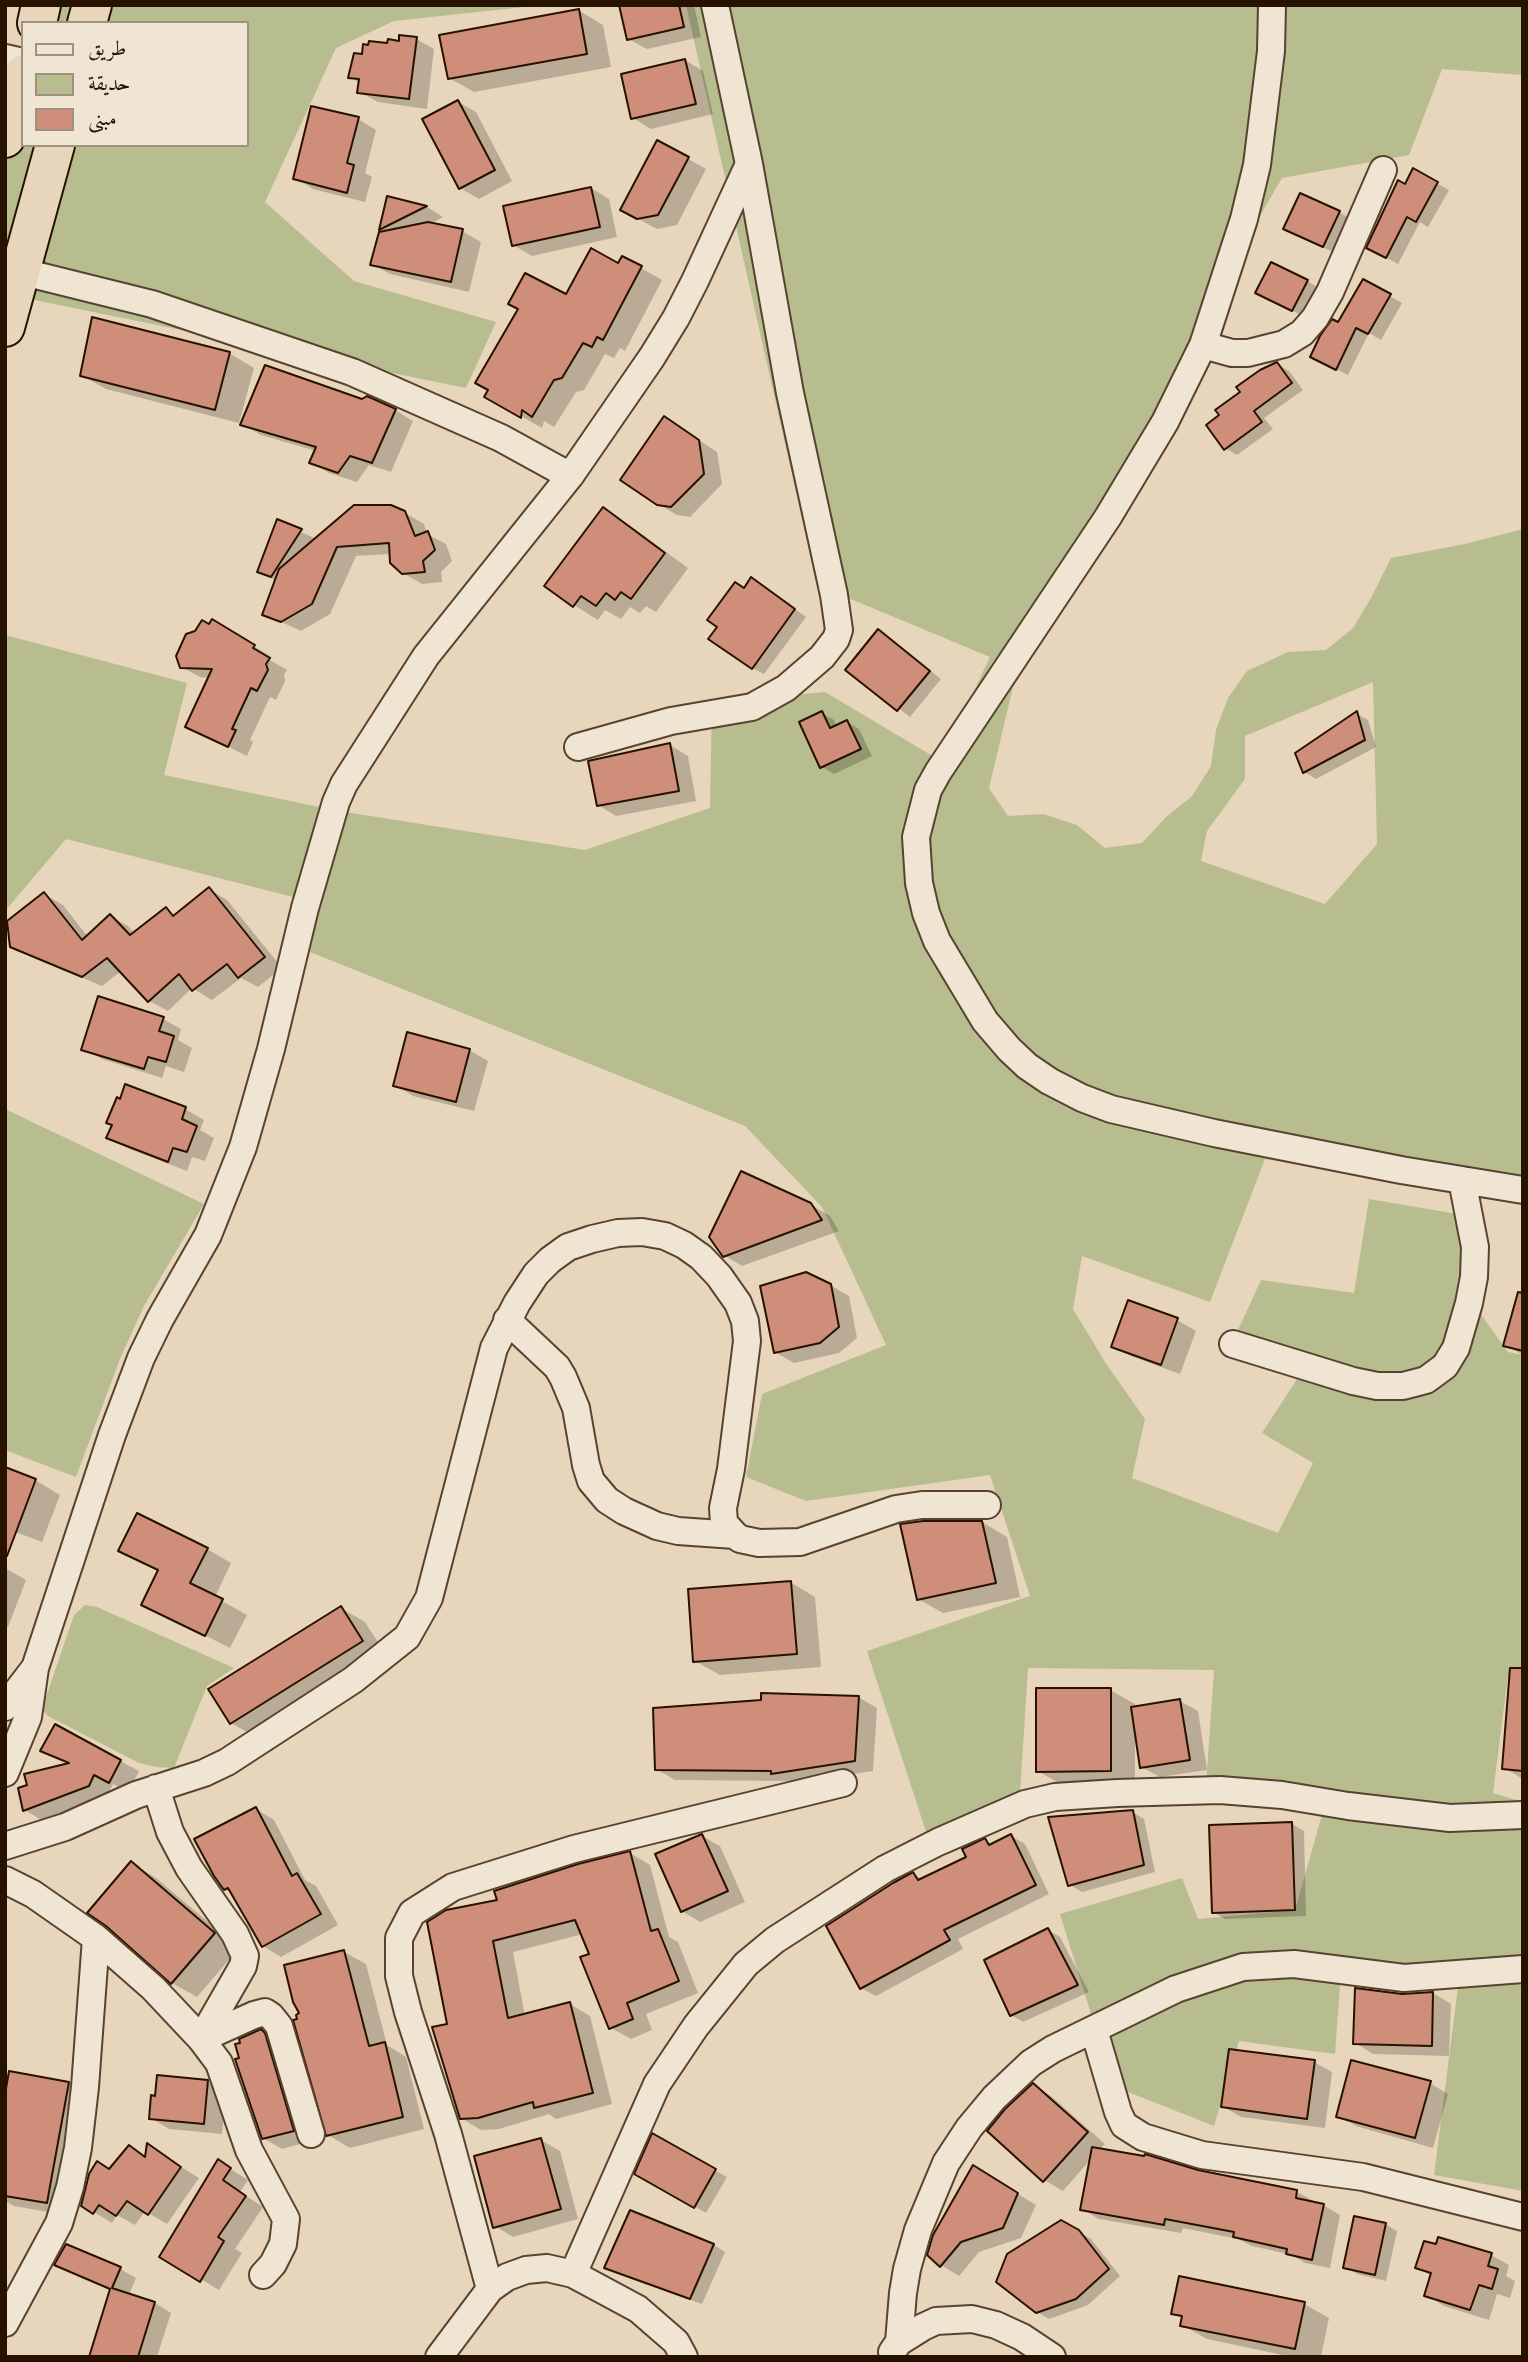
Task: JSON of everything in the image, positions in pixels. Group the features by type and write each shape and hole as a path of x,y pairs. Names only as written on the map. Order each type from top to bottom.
{"highway":[{"path":"5,138 21,82"},
{"path":"5,327 54,147"}],"street":[{"path":"578,747 671,721 752,707 786,688 822,657 836,639 839,630 834,595 790,393 749,163 715,5"},
{"path":"1272,5 1271,51 1257,165 1244,219 1203,345 1165,422 1108,517 928,790 920,815 916,847 919,883 926,913 937,941 961,985 985,1020 1009,1049 1049,1081 1082,1098 1111,1109 1214,1133 1523,1190"},
{"path":"5,1773 28,1717 35,1668 108,1448 141,1358 208,1235 243,1147 271,1049 305,908 336,802 344,784 426,656 570,477 652,358 676,318 749,163"},
{"path":"1203,345 1232,353 1248,353 1284,344 1303,333 1331,292 1383,170"},
{"path":"19,271 152,304 352,372 501,438 570,477"},
{"path":"1233,1344 1322,1373 1377,1386 1403,1386 1426,1380 1445,1366 1457,1348 1474,1277 1475,1247 1462,1180"},
{"path":"5,1846 65,1826 227,1762 352,1680 407,1637 429,1598 494,1348 507,1320 536,1274 568,1247 592,1238 642,1232 665,1236 701,1257 730,1289 745,1321 747,1332 731,1469 723,1508 724,1523 740,1539 759,1543 800,1542 896,1509 922,1505 987,1505"},
{"path":"507,1320 557,1367 563,1377 576,1408 591,1481 607,1500 657,1526 678,1531 735,1535"},
{"path":"5,1707 35,1668"},
{"path":"490,2289 448,2134 399,1976 399,1938 412,1913 453,1887 573,1849 843,1783"},
{"path":"156,1788 170,1832 189,1868 235,1934 245,1956 243,1966 201,2039"},
{"path":"573,2274 657,2084 696,2025 746,1964 775,1940 885,1869 937,1842 1025,1804 1055,1797 1116,1793 1220,1790 1282,1795 1450,1818 1523,1815"},
{"path":"5,1880 33,1894 96,1938 153,1988 201,2039 219,2063 248,2150 286,2219 283,2244 273,2264 263,2275"},
{"path":"5,2323 59,2223 70,2187 78,2148 85,2087 96,1938"},
{"path":"894,2350 907,2269 918,2230 946,2163 969,2128 1010,2081 1052,2049 1176,1989 1243,1967 1294,1964 1404,1978 1523,1969"},
{"path":"201,2039 254,2015 265,2012 271,2016 279,2026 311,2134"},
{"path":"1094,2030 1118,2112 1124,2124 1143,2137 1202,2155 1363,2176 1523,2217"},
{"path":"439,2357 490,2289 507,2277 526,2270 547,2269 573,2274 638,2309 676,2342 684,2357"},
{"path":"894,2350 923,2327 936,2321 972,2319 996,2325 1022,2337 1052,2357"}],"green space":[{"path":"37,5 543,5 394,21 336,48 265,202 354,281 496,322 466,388 5,294 5,133 21,70 21,147 248,147 248,21 33,21"},
{"path":"686,5 1523,5 1523,75 1442,69 1409,155 1282,178 1234,261 1152,466 1013,687 989,788 1008,816 1043,814 1077,825 1105,848 1142,843 1165,818 1192,796 1211,766 1216,730 1228,698 1247,671 1288,652 1326,650 1353,628 1391,558 1465,544 1523,529 1523,1195 1265,1159 1210,1302 1082,1256 1073,1309 1107,1365 1145,1419 1132,1478 1278,1533 1313,1463 1262,1433 1301,1373 1232,1343 1261,1280 1354,1293 1369,1199 1481,1218 1467,1295 1508,1352 1523,1355 1523,1678 1508,1676 1493,1793 1523,1802 1523,2191 1434,2175 1458,1987 1342,1957 1335,2054 1239,2041 1214,2126 1108,2084 1092,2017 1060,1914 1182,1878 1198,1919 1295,1910 1327,1797 1206,1786 1214,1670 1028,1668 1019,1810 932,1850 867,1651 1030,1596 990,1475 806,1501 746,1477 762,1394 886,1345 822,1207 745,1126 300,948 301,899 66,839 5,911 5,635 187,683 164,775 339,811 585,850 710,808 712,702 825,692 941,761 990,657 817,585","holes":["1373,682 1377,844 1325,904 1201,861 1207,831 1245,779 1245,736"]},
{"path":"5,1109 204,1204 144,1306 120,1359 76,1477 5,1450"},
{"path":"85,1605 97,1607 234,1668 207,1686 174,1768 139,1763 48,1716 42,1709 74,1615"}],"building":[{"path":"619,5 679,5 684,27 627,40"},
{"path":"579,9 587,54 448,79 439,35"},
{"path":"399,35 417,37 409,99 357,93 359,79 348,78 354,53 362,54 363,44 368,45 369,41 399,41"},
{"path":"685,59 696,104 631,119 621,74"},
{"path":"458,100 495,170 459,189 422,119"},
{"path":"311,106 359,117 347,163 354,165 347,193 293,179"},
{"path":"657,140 689,157 658,215 637,219 620,210"},
{"path":"1413,168 1438,182 1416,222 1407,217 1386,258 1366,248 1398,180 1405,184"},
{"path":"591,187 600,227 512,246 503,206"},
{"path":"1300,193 1340,211 1323,247 1283,229"},
{"path":"387,196 427,206 379,230"},
{"path":"428,222 463,229 451,282 370,265 379,232"},
{"path":"591,248 618,263 622,256 642,266 603,340 597,337 592,347 583,343 562,378 554,380 532,417 522,410 521,418 484,397 488,390 475,383 518,309 508,304 525,273 566,294"},
{"path":"1271,262 1308,280 1292,311 1255,293"},
{"path":"1363,279 1391,294 1368,334 1356,328 1336,370 1310,357 1320,336 1332,319 1338,322"},
{"path":"92,317 230,352 215,410 80,376"},
{"path":"1277,362 1292,383 1254,411 1262,422 1224,450 1206,425 1219,415 1215,410 1240,392 1236,387"},
{"path":"265,365 362,399 367,396 396,409 372,463 350,456 338,473 309,463 316,447 240,425"},
{"path":"664,416 699,440 704,474 671,507 657,505 620,480"},
{"path":"354,505 391,505 405,511 415,536 428,531 435,550 423,561 425,572 402,574 390,563 389,543 337,547 312,604 281,622 262,615 279,569"},
{"path":"603,507 665,553 631,599 621,592 615,600 606,593 596,606 581,596 573,607 544,586"},
{"path":"277,519 302,529 271,577 257,572"},
{"path":"751,577 795,609 752,669 708,639 717,627 707,620 735,582 744,588"},
{"path":"212,619 255,645 253,648 270,658 266,664 268,670 257,691 251,688 232,729 236,730 228,747 185,727 212,669 180,668 176,656 186,634 195,631 202,620 209,624"},
{"path":"878,629 930,671 897,711 845,670"},
{"path":"822,711 830,728 847,720 861,749 820,768 799,722"},
{"path":"1357,711 1365,740 1303,773 1295,753"},
{"path":"670,743 679,791 597,806 588,761"},
{"path":"209,887 265,957 238,978 227,964 192,991 179,974 148,1002 107,958 82,977 10,947 7,921 44,892 82,940 110,914 130,935 166,907 173,916"},
{"path":"98,996 164,1017 159,1031 174,1036 166,1062 148,1057 144,1069 81,1050"},
{"path":"407,1032 470,1049 456,1102 393,1086"},
{"path":"125,1084 186,1107 182,1119 197,1126 187,1152 173,1148 168,1162 106,1138 112,1125 106,1123"},
{"path":"741,1171 811,1203 822,1220 723,1257 709,1237"},
{"path":"806,1272 831,1284 839,1327 820,1343 774,1353 760,1286"},
{"path":"1518,1292 1523,1293 1523,1351 1503,1346"},
{"path":"1128,1300 1178,1318 1161,1365 1111,1347"},
{"path":"5,1467 36,1479 7,1556 5,1556"},
{"path":"137,1513 208,1548 190,1583 223,1599 205,1636 141,1605 158,1570 118,1551"},
{"path":"923,1521 982,1521 996,1583 917,1600 900,1524"},
{"path":"791,1581 797,1654 693,1662 688,1589"},
{"path":"341,1606 363,1641 230,1724 208,1689"},
{"path":"1510,1668 1523,1668 1523,1771 1502,1769"},
{"path":"1036,1688 1111,1688 1111,1771 1036,1772"},
{"path":"761,1693 859,1696 855,1761 771,1774 771,1771 655,1770 653,1708 761,1700"},
{"path":"1180,1699 1190,1760 1140,1768 1131,1707"},
{"path":"55,1724 121,1760 109,1783 94,1775 89,1786 23,1811 18,1788 27,1785 24,1774 69,1763 40,1751"},
{"path":"256,1807 292,1876 297,1873 321,1914 262,1947 228,1888 224,1890 214,1876 194,1839"},
{"path":"1133,1810 1144,1865 1068,1886 1048,1817"},
{"path":"1292,1822 1295,1910 1212,1913 1209,1825"},
{"path":"702,1834 728,1891 681,1912 655,1854"},
{"path":"1011,1834 1036,1885 944,1930 950,1940 860,1989 826,1926 913,1872 918,1880 966,1857 962,1849 985,1838 989,1845"},
{"path":"630,1851 651,1931 658,1929 679,1981 627,2003 633,2019 609,2029 580,1957 589,1954 575,1920 493,1941 508,2018 570,2002 593,2093 534,2108 533,2102 478,2118 460,2119 432,2027 447,2024 427,1922 446,1910 497,1900 494,1891 578,1864"},
{"path":"131,1861 215,1933 171,1984 106,1926 87,1913"},
{"path":"1048,1928 1078,1985 1010,2016 984,1960"},
{"path":"344,1950 369,2046 385,2042 403,2117 326,2136 293,2020 297,2019 296,2015 299,2013 293,2002 284,1965"},
{"path":"1355,1988 1402,1994 1433,1992 1432,2046 1353,2044"},
{"path":"261,2029 265,2033 294,2131 262,2139 235,2059 239,2058 235,2044 240,2043 239,2039"},
{"path":"1229,2049 1315,2060 1307,2119 1221,2107"},
{"path":"1351,2060 1431,2081 1415,2138 1336,2117"},
{"path":"9,2071 69,2082 47,2203 5,2196 5,2094"},
{"path":"157,2075 208,2080 204,2124 149,2119 151,2095 155,2096"},
{"path":"1033,2083 1088,2132 1043,2182 987,2131 1005,2109"},
{"path":"652,2133 716,2169 694,2208 634,2174"},
{"path":"541,2138 561,2209 493,2228 474,2156"},
{"path":"147,2143 181,2167 148,2215 127,2201 116,2216 99,2205 93,2214 81,2206 89,2174 97,2161 109,2169 129,2145 145,2157"},
{"path":"1092,2147 1144,2156 1145,2154 1198,2170 1297,2190 1296,2198 1324,2204 1312,2260 1286,2254 1287,2249 1233,2237 1234,2232 1165,2219 1164,2225 1080,2210"},
{"path":"218,2159 231,2168 223,2180 246,2196 218,2237 224,2241 200,2282 159,2257"},
{"path":"973,2165 1018,2193 1003,2228 961,2242 940,2267 927,2255 933,2235"},
{"path":"630,2210 714,2244 690,2299 604,2268"},
{"path":"1354,2216 1386,2223 1375,2275 1343,2268"},
{"path":"1061,2220 1079,2230 1109,2269 1076,2299 1036,2313 996,2282 1007,2254"},
{"path":"1438,2237 1492,2253 1488,2266 1498,2269 1492,2289 1479,2285 1470,2310 1424,2296 1431,2273 1415,2268 1424,2241 1436,2244"},
{"path":"66,2244 121,2267 112,2288 155,2302 138,2357 89,2357 110,2289 54,2265"},
{"path":"1179,2276 1305,2302 1295,2349 1180,2326 1182,2316 1171,2314"}]}
